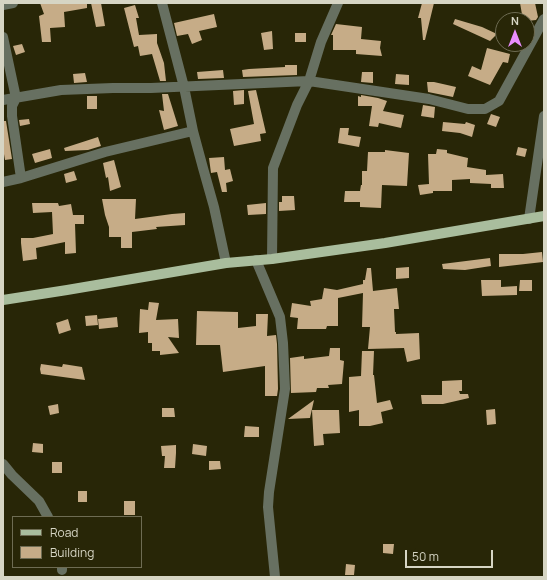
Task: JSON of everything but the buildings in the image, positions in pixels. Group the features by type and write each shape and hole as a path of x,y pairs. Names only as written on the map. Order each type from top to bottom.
{"main road":[{"path":"4,300 226,263 272,259 385,243 544,216"}],"street":[{"path":"3,5 13,3"},
{"path":"162,3 184,87 193,131 214,207 226,263"},
{"path":"272,259 273,168 297,105 310,81 320,42 338,3"},
{"path":"3,100 61,90 184,87 310,81 429,99 468,109 485,109 499,101 544,19"},
{"path":"3,37 16,98 12,106 12,116 21,178"},
{"path":"529,219 544,116"},
{"path":"3,182 21,178 105,152 193,131"},
{"path":"256,260 280,318 283,343 285,389 268,507 275,577"},
{"path":"3,464 12,475 39,501 47,516"}]}
